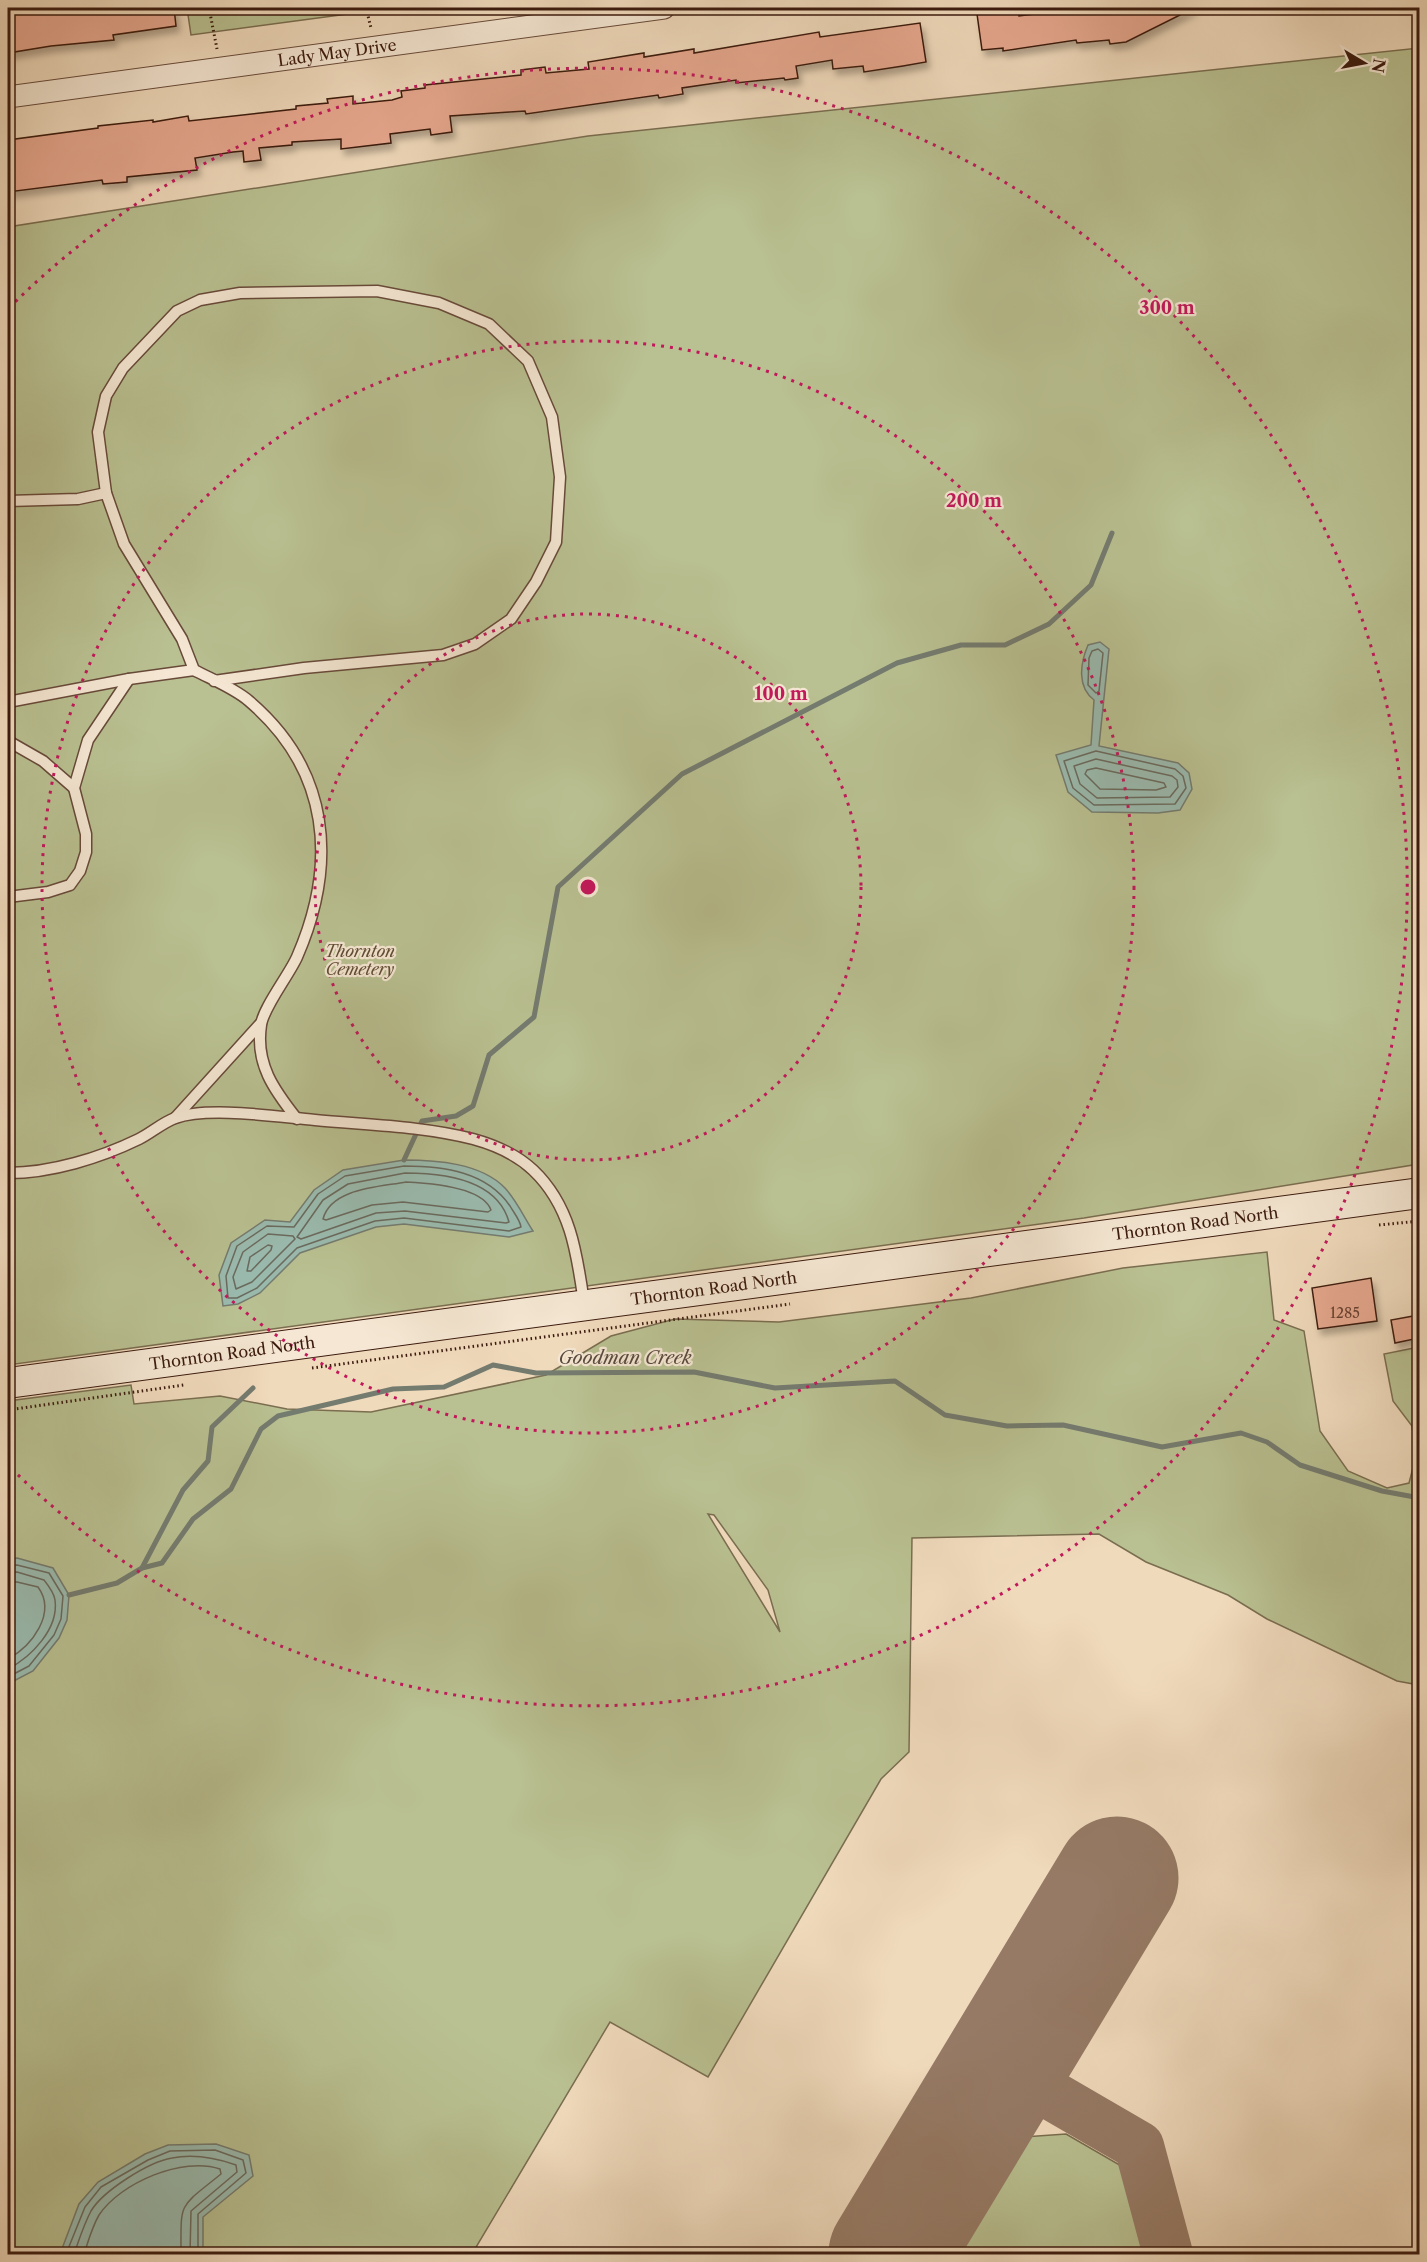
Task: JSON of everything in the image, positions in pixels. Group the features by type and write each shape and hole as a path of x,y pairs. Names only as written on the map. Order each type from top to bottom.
{"main road":[{"name":"Thornton Road North","path":"8,1383 1419,1193"}],"street":[{"name":"Lady May Drive","path":"8,97 664,8"}],"lane":[{"path":"194,670 182,639 124,544 106,493 98,432 106,396 123,368 177,311 200,300 240,293 377,291 439,303 489,324 528,361 552,417 560,477 556,542 536,582 511,619 476,644 443,654 303,668 214,681"},
{"path":"8,501 78,499 106,493"},
{"path":"8,702 129,679 194,670 248,699 284,735 307,778 321,828 323,856 320,883 311,919 297,957 261,1023 175,1118 138,1139 93,1156 51,1169 8,1173"},
{"path":"8,897 48,892 70,885 80,871 86,852 86,834 74,788 88,740 129,679"},
{"path":"8,741 44,761 74,788"},
{"path":"261,1023 262,1059 266,1076 272,1088 297,1119"},
{"path":"175,1118 243,1113 430,1131 475,1140 507,1151 532,1169 555,1193 568,1222 577,1251 585,1306"}],"path":[{"path":"209,8 220,68"},
{"path":"210,14 225,10"}],"green space":[{"path":"187,8 393,8 191,35"},
{"name":"Thornton Cemetery","path":"1419,48 1419,1164 1084,1218 8,1365 8,227 588,136"},
{"path":"1267,1252 1274,1320 1304,1331 1320,1431 1348,1471 1387,1488 1409,1483 1416,1456 1412,1426 1393,1401 1384,1354 1419,1347 1419,1685 1397,1681 1267,1619 1228,1595 1146,1562 1099,1534 912,1538 909,1752 881,1779 708,2077 610,2022 472,2254 8,2254 8,1401 131,1385 134,1404 220,1396 287,1409 371,1412 546,1375 611,1336 675,1319 779,1322 971,1298 1123,1268","holes":["708,1514 714,1515 768,1590 780,1632"]},
{"path":"1066,2134 1130,2171 1148,2254 941,2254 1010,2138"}],"water":[{"path":"1100,642 1109,649 1099,746 1178,763 1189,773 1192,789 1180,810 1158,813 1092,812 1068,792 1056,755 1091,745 1094,700 1085,689 1082,667 1088,645"},
{"path":"404,1160 444,1162 484,1173 505,1188 533,1231 509,1237 404,1224 376,1227 300,1253 260,1293 238,1304 223,1306 219,1275 231,1243 265,1220 290,1222 314,1190 343,1170"},
{"path":"17,1558 53,1568 69,1595 67,1620 59,1638 33,1671 8,1684 8,1560"},
{"path":"216,2144 249,2155 253,2176 203,2217 203,2254 60,2254 79,2204 98,2182 145,2154 168,2145"}],"building":[{"path":"174,8 176,26 113,35 114,40 8,53 8,9"},
{"path":"1018,8 1019,16 1050,12 1049,8 1194,8 1126,42 1110,44 1109,40 1077,43 1076,40 1003,51 1003,48 982,50 977,14"},
{"path":"920,23 926,62 864,72 863,66 833,69 832,60 796,66 798,78 736,83 736,80 682,88 683,94 659,98 658,95 526,114 525,111 450,116 452,132 431,135 430,129 390,134 391,143 341,149 341,139 292,142 292,145 259,148 261,160 244,162 243,151 233,152 195,158 197,170 127,177 127,182 103,184 102,180 8,192 8,140 98,128 98,126 153,120 153,122 188,116 189,121 296,109 296,106 328,103 327,99 353,96 353,104 392,100 402,97 401,91 425,88 425,85 521,75 521,70 545,67 546,73 589,69 588,62 644,53 644,57 694,49 694,53 819,32 820,37"},
{"path":"1371,1278 1377,1321 1318,1329 1312,1288"},
{"path":"1419,1315 1419,1338 1395,1343 1391,1320"}],"waterway":[{"path":"404,1160 422,1121 456,1116 473,1106 489,1055 534,1017 558,887 682,774 897,663 961,645 1005,645 1049,624 1091,585 1112,533"},
{"name":"Goodman Creek","path":"69,1595 117,1583 142,1568 162,1563 193,1519 231,1489 261,1429 278,1416 393,1389 444,1387 493,1365 536,1373 694,1372 775,1388 895,1381 945,1415 1007,1426 1063,1425 1162,1447 1241,1433 1267,1442 1300,1465 1382,1491 1420,1498"},
{"path":"142,1568 183,1490 208,1461 212,1427 253,1388"}],"taxiway":[{"path":"1003,2067 1139,2146 1168,2254"}],"runway":[{"path":"890,2254 1117,1878"}]}
